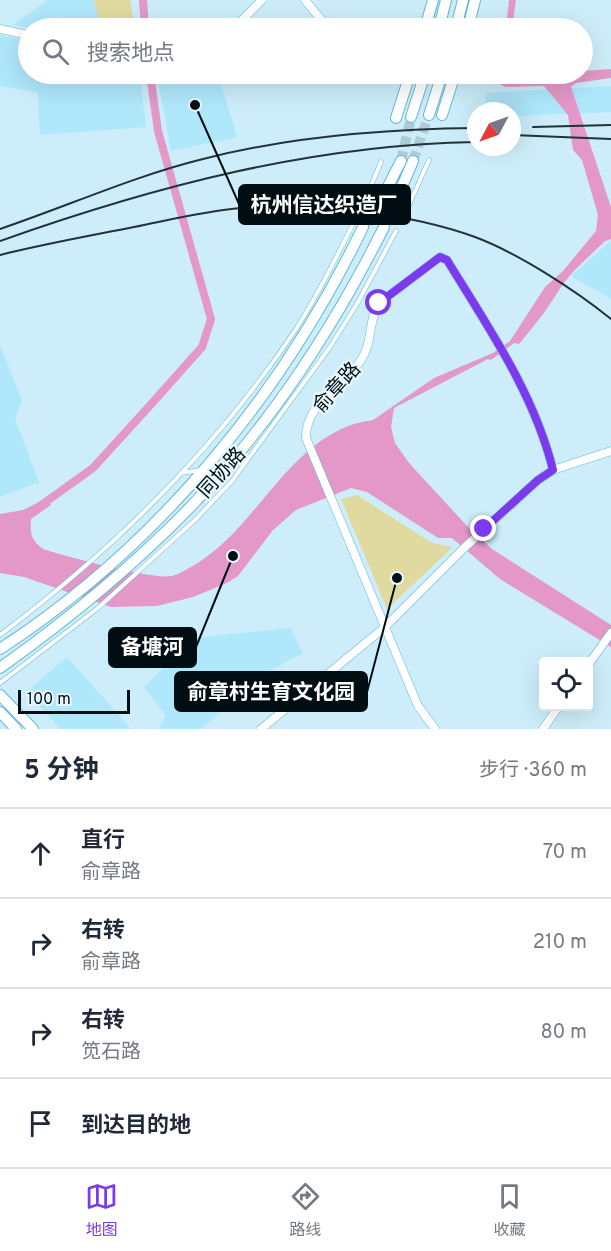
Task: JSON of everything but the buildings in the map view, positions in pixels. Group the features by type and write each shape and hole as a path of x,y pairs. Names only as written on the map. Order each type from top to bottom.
{"main road":[{"path":"428,18 433,0"},
{"path":"442,18 446,0"},
{"path":"458,18 463,0"},
{"path":"470,18 475,0"},
{"path":"396,117 407,84"},
{"path":"411,117 422,84"},
{"path":"429,115 439,84"},
{"path":"442,115 452,84"},
{"path":"382,198 401,161"},
{"path":"394,205 413,161"},
{"name":"同协路","path":"0,649 71,597 119,555 204,469 242,425 338,280 359,224"},
{"name":"同协路","path":"0,668 51,632 84,603 134,558 225,468 272,412 354,288 384,227"},
{"path":"0,694 33,729"},
{"path":"0,712 16,729"}],"street":[{"path":"244,18 262,0"},
{"path":"304,0 319,18"},
{"path":"0,29 18,33"},
{"name":"俞章路","path":"435,729 418,706 332,503 306,438 309,416 362,359 371,335 374,311 379,303 440,257 447,260 504,353 528,402 553,470"},
{"path":"261,729 385,627 464,548 538,480 553,470 611,451"},
{"path":"593,658 611,633"},
{"path":"543,729 556,711"}],"lane":[{"path":"409,206 429,160"},
{"path":"368,193 381,162"},
{"path":"0,635 54,595 102,551 181,473 238,408 296,329 359,224"},
{"path":"0,683 98,608 232,481 294,398 357,304 396,231"},
{"path":"181,473 204,469"}],"shaded area":[{"path":"47,0 94,0 98,18 23,18"},
{"path":"94,0 130,0 133,18 98,18"},
{"path":"509,0 516,0 513,18 507,18"},
{"path":"0,35 18,39 18,84 141,84 146,127 40,135 38,92 0,86"},
{"path":"611,69 611,78 593,81 593,70"},
{"path":"159,84 221,84 237,137 171,151"},
{"path":"500,84 575,84 571,87 611,207 611,239 605,241 580,264 519,344 514,343 491,360 488,359 394,408 391,427 395,443 409,463 468,527 492,549 611,625 611,647 500,579 452,538 438,538 367,492 351,488 296,510 273,530 238,576 227,583 193,597 157,606 111,607 24,577 0,573 0,514 23,510 45,499 51,505 31,519 31,533 36,543 43,549 128,571 162,576 178,574 219,547 298,460 320,441 345,428 373,420 434,378 493,353 510,341 545,287 563,271 596,231 598,215 582,160 573,150 568,115 544,86 505,87"},
{"path":"611,86 611,112 521,116 521,102 486,102 486,93"},
{"path":"611,241 611,299 571,276"},
{"path":"0,345 22,400 15,419 39,482 0,497"},
{"path":"357,495 432,543 453,547 387,609 341,499"},
{"path":"291,628 303,653 267,672 201,729 158,729 166,716 144,687 194,638"},
{"path":"67,657 131,729 60,729 26,692"}],"waterway":[{"path":"143,0 144,18"},
{"path":"40,506 93,468 202,347 211,319 158,131 151,84"}],"tunnel":[{"path":"413,161 429,115"},
{"path":"401,161 411,117"},
{"path":"363,227 382,198"},
{"path":"384,227 394,205"}],"railway":[{"path":"533,127 611,125"},
{"path":"0,229 152,174 237,151 339,135 467,128"},
{"path":"521,135 611,139"},
{"path":"0,241 117,203 234,172 354,151 467,142"},
{"path":"0,255 228,209 298,207 360,211 449,229 492,244 546,273 611,319"}],"place":[{"name":"杭州信达织造厂","path":"195,105"},
{"name":"备塘河","path":"233,556"},
{"name":"俞章村生育文化园","path":"397,578"}],"route":[{"path":"379,303 440,257 447,260 504,353 528,402 553,470 538,480 528,492 484,529"}]}
